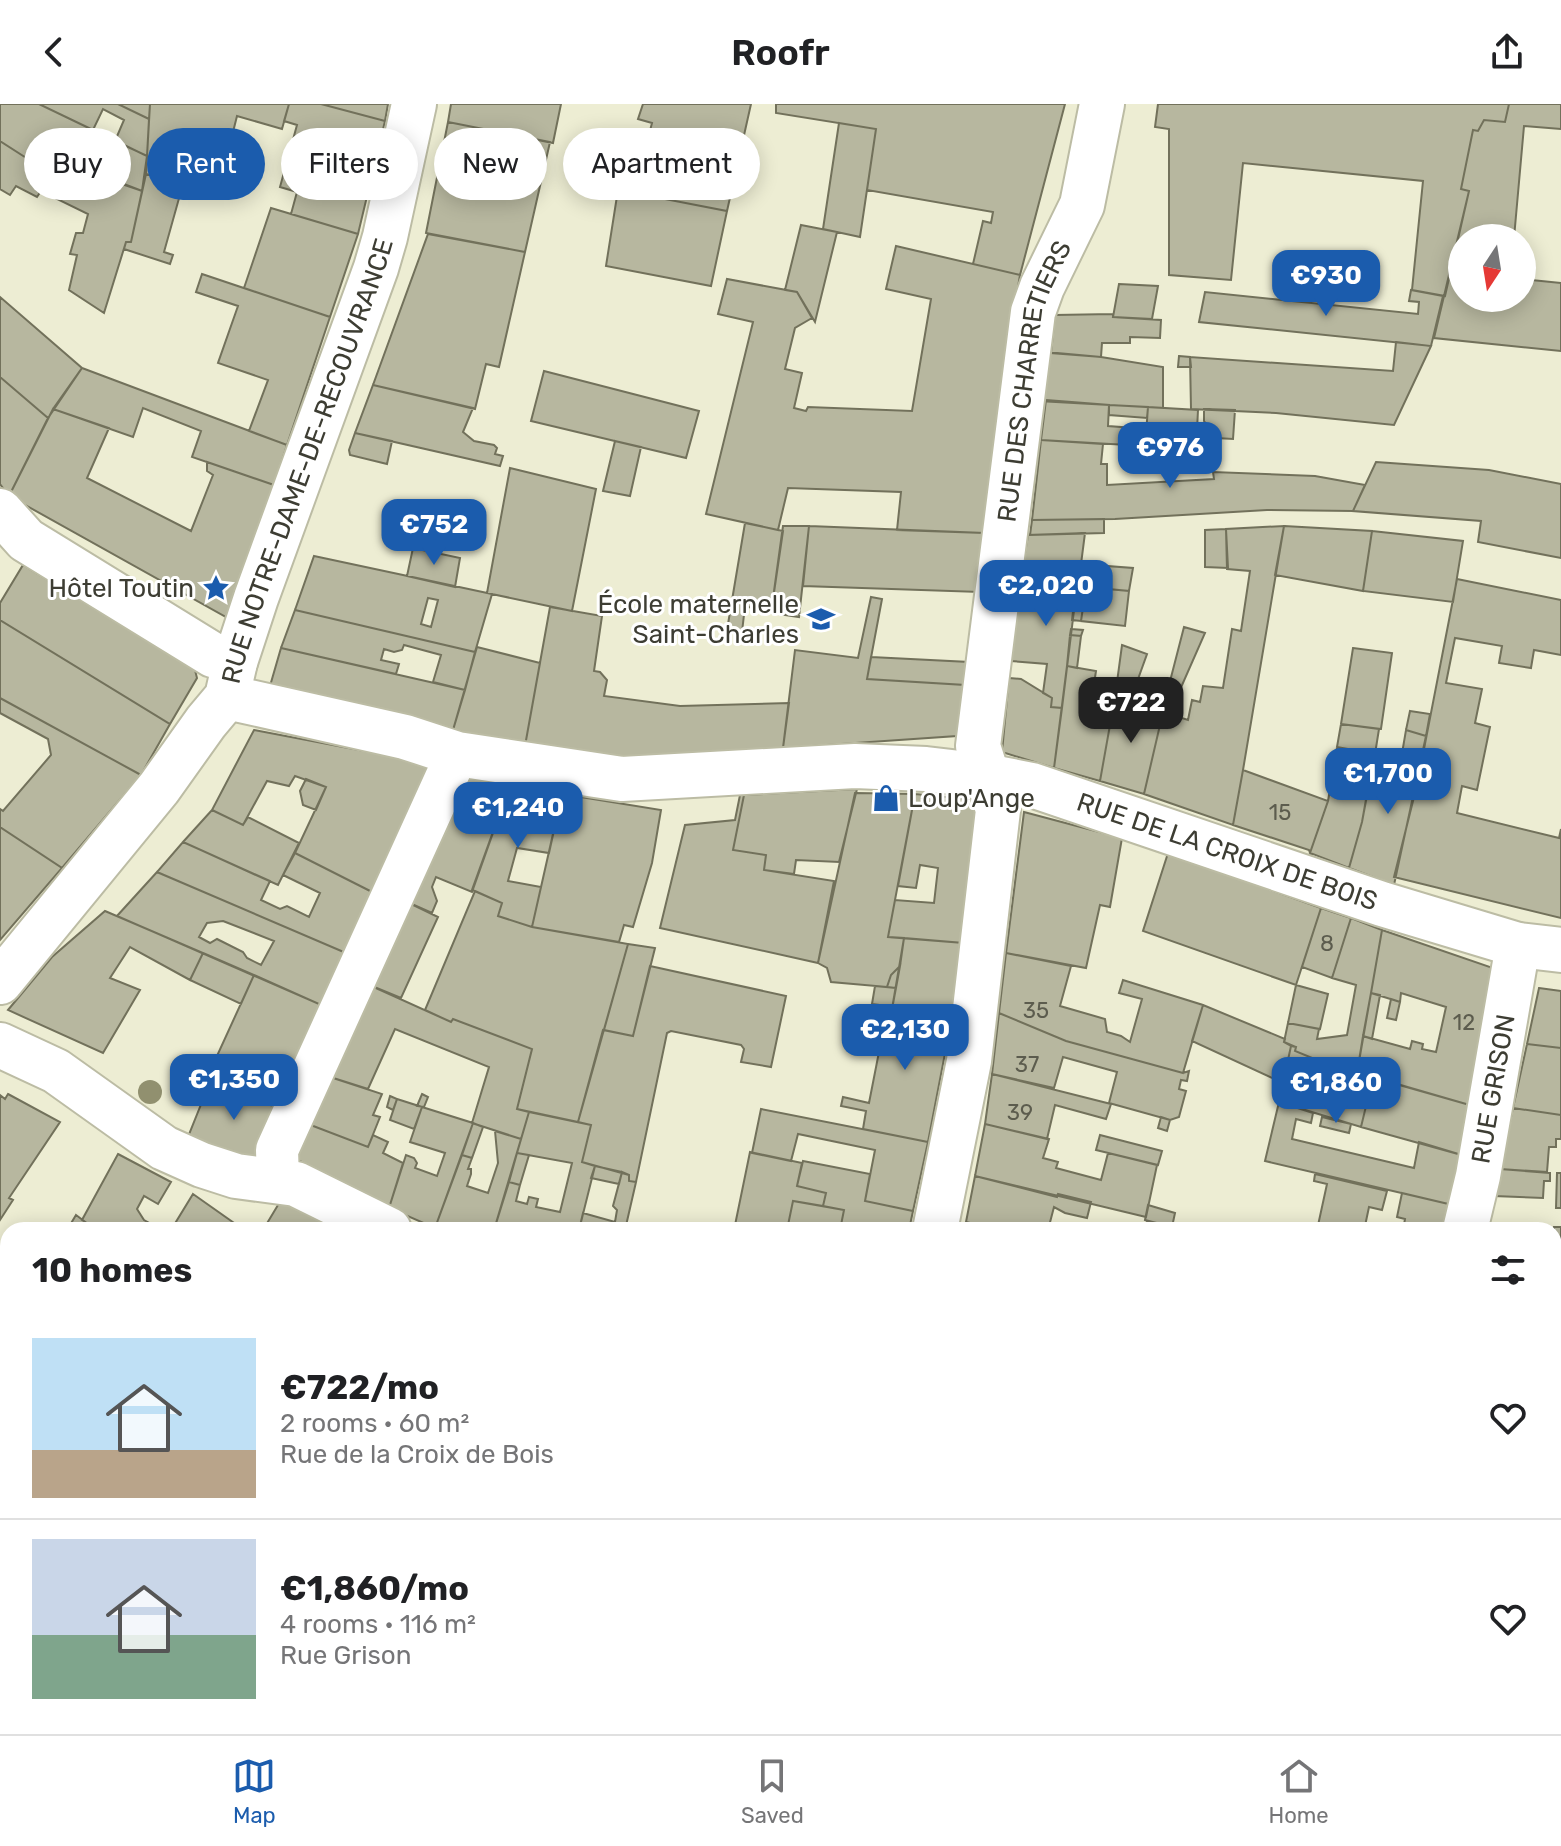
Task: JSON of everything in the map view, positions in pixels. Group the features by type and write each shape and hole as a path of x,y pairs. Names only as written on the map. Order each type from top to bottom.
{"street":[{"name":"RUE NOTRE-DAME-DE-RECOUVRANCE","path":"0,982 159,788 206,722 231,679 376,268 414,104"},
{"name":"RUE DES CHARRETIERS","path":"937,1222 969,1061 998,810 978,746 1033,312 1082,205 1102,104"},
{"name":"RUE DE LA CROIX DE BOIS","path":"0,511 26,540 213,655 231,679 457,754 622,779 855,766 926,769 986,776 1032,785 1382,904 1518,945 1561,950"},
{"path":"278,1181 277,1150 457,754"},
{"name":"RUE GRISON","path":"1467,1222 1478,1176 1518,945"},
{"path":"0,1045 56,1071 164,1148 236,1176 296,1184 373,1222"}],"building":[{"path":"0,104 39,104 89,128 24,128 24,156 0,141"},
{"path":"39,104 118,104 149,119 147,156 131,148 131,128 121,128 124,120 103,109 94,128"},
{"path":"118,104 150,104 149,119"},
{"path":"150,104 289,104 281,129 237,116 234,128 149,128"},
{"path":"289,104 321,104 385,121 383,128 296,128 297,125 284,121"},
{"path":"321,104 388,104 385,121"},
{"path":"451,104 561,104 553,143 547,142 547,128 478,128 448,122"},
{"path":"643,104 751,104 746,128 651,128 652,123 638,119"},
{"path":"776,104 1065,104 1020,275 973,264 983,221 991,223 993,212 867,190 876,129 776,113"},
{"path":"1158,104 1509,104 1505,122 1484,120 1478,131 1473,130 1461,189 1469,191 1461,224 1448,224 1448,283 1445,296 1412,290 1423,181 1243,163 1231,280 1169,275 1169,129 1155,127"},
{"path":"1509,104 1561,104 1561,129 1524,126 1515,224 1461,224 1469,191 1461,189 1473,130 1478,131 1484,120 1505,122"},
{"path":"448,122 479,128 447,128"},
{"path":"839,123 876,129 860,237 823,229"},
{"path":"0,141 24,156 24,190 16,186 10,195 0,189"},
{"path":"131,148 147,156 142,191 131,187"},
{"path":"146,174 147,200 179,200 164,252 173,255 170,264 124,249 126,242 131,242"},
{"path":"131,187 142,191 131,242 126,242 104,313 69,290 77,255 70,254 76,233 83,233 88,214 59,200 131,200"},
{"path":"434,193 434,200 537,200 525,252 426,233"},
{"path":"295,200 366,200 358,234 291,214"},
{"path":"616,200 670,200 727,211 711,286 606,266"},
{"path":"670,200 729,200 727,211"},
{"path":"271,208 358,234 330,317 244,288"},
{"path":"801,225 837,232 815,322 797,292 785,290"},
{"path":"428,234 525,252 499,367 486,364 475,409 373,385"},
{"path":"896,246 1020,275 1000,398 984,533 897,530 901,492 788,488 778,530 706,514 753,322 718,314 727,279 797,292 812,318 795,328 785,369 802,373 794,408 806,411 808,407 912,411 931,299 886,289"},
{"path":"202,274 330,317 287,445 249,431 268,380 218,363 238,306 196,292"},
{"path":"1448,279 1448,312 1536,312 1536,280 1561,283 1561,351 1434,338"},
{"path":"1119,284 1158,286 1152,319 1113,317"},
{"path":"1411,290 1443,296 1431,346 1199,322 1205,292 1418,314 1419,302 1409,301"},
{"path":"0,297 82,368 48,418 0,377"},
{"path":"1113,314 1113,317 1161,320 1160,338 1130,337 1130,343 1102,343 1101,357 1051,353 1055,315"},
{"path":"1396,342 1431,346 1394,425 1276,413 1191,409 1190,357 1393,371"},
{"path":"1046,352 1163,367 1163,408 1039,401"},
{"path":"1179,356 1190,357 1191,367 1178,367"},
{"path":"82,368 287,445 274,485 192,457 201,431 143,408 133,437 53,409"},
{"path":"544,371 699,411 686,458 531,421"},
{"path":"0,377 48,418 9,496 0,484"},
{"path":"373,385 473,408 463,432 474,441 494,445 497,448 495,454 503,456 500,466 355,433"},
{"path":"1046,400 1109,405 1108,426 1147,429 1145,446 1041,440"},
{"path":"1109,405 1148,407 1147,418 1109,415"},
{"path":"1148,407 1198,410 1196,450 1145,448"},
{"path":"53,409 109,428 87,478 191,531 213,475 207,471 207,462 274,485 226,617 9,496"},
{"path":"1204,409 1235,410 1233,439 1216,438 1204,421"},
{"path":"355,433 392,441 387,464 350,455"},
{"path":"1041,440 1103,444 1101,464 1107,464 1107,485 1214,479 1213,472 1315,476 1365,485 1353,511 1267,510 1115,519 1032,520"},
{"path":"615,441 641,447 630,496 603,491"},
{"path":"1376,462 1489,470 1561,484 1561,558 1478,542 1481,521 1353,511"},
{"path":"510,468 596,489 572,611 487,593"},
{"path":"1104,519 1104,533 1030,535 1032,520"},
{"path":"745,523 783,531 771,613 745,606 742,632 727,630"},
{"path":"783,526 809,526 799,617 771,613"},
{"path":"809,526 984,533 980,592 803,586"},
{"path":"1284,526 1372,531 1363,591 1275,575"},
{"path":"1284,526 1233,825 1144,794 1163,712 1188,720 1192,700 1200,702 1203,686 1223,688 1232,629 1241,631 1250,571 1227,569 1226,529"},
{"path":"1226,529 1228,568 1205,567 1205,530"},
{"path":"1372,531 1463,541 1453,602 1363,591"},
{"path":"1085,533 1081,564 1133,568 1129,591 1076,586 1078,578 1022,572 1028,535"},
{"path":"413,548 460,558 455,587 407,576"},
{"path":"314,556 492,594 475,652 295,610","holes":["428,598 438,600 431,627 421,624"]},
{"path":"23,565 195,670 197,678 170,724 0,620 0,603"},
{"path":"1022,572 1078,578 1062,708 1051,707 1052,698 1043,693 1047,664 1011,661"},
{"path":"1457,579 1561,600 1561,655 1534,650 1531,668 1499,663 1502,646 1455,638 1446,683 1482,689 1475,723 1490,727 1477,790 1462,786 1457,813 1559,838 1561,829 1561,918 1394,877 1417,785"},
{"path":"1076,586 1086,587 1081,621 1072,620"},
{"path":"1086,587 1129,591 1125,626 1081,621"},
{"path":"871,597 882,599 867,679 965,685 957,736 783,748 795,650 858,658"},
{"path":"550,607 602,616 594,671 600,672 607,680 604,696 680,706 789,703 783,748 621,757 525,746"},
{"path":"295,610 475,652 465,690 433,682 441,655 404,645 402,650 394,652 384,649 381,660 399,664 396,674 281,648"},
{"path":"0,620 170,724 141,775 0,698"},
{"path":"1184,627 1205,633 1179,692 1168,689"},
{"path":"1071,629 1083,630 1081,636 1070,635"},
{"path":"1070,635 1081,636 1077,668 1067,666"},
{"path":"1122,645 1147,654 1133,693 1135,703 1115,697"},
{"path":"477,647 540,663 525,746 453,730"},
{"path":"281,648 465,690 453,730 270,686"},
{"path":"1353,648 1392,653 1381,729 1341,724"},
{"path":"871,657 969,662 965,685 867,679"},
{"path":"1067,666 1096,671 1093,690 1115,697 1100,781 1054,768"},
{"path":"1009,678 1021,679 1052,698 1051,707 1062,708 1054,768 1002,752"},
{"path":"1115,697 1163,712 1144,794 1100,781"},
{"path":"0,698 141,775 62,868 0,827 0,809 3,811 51,755 48,739 0,713"},
{"path":"1410,711 1430,714 1426,736 1406,730"},
{"path":"1341,724 1379,729 1375,754 1337,747"},
{"path":"254,730 401,758 434,770 380,896 295,853 326,787 295,776 289,786 267,781 243,825 212,810"},
{"path":"1406,730 1426,736 1394,885 1349,868 1370,777 1397,783"},
{"path":"1337,747 1343,749 1341,761 1335,760"},
{"path":"1366,752 1375,754 1372,769 1363,767"},
{"path":"1334,766 1361,774 1363,767 1372,769 1349,868 1310,853 1328,801"},
{"path":"1243,770 1328,801 1310,853 1309,850 1233,825"},
{"path":"461,777 510,785 472,892 436,877 432,887 437,901 432,913 405,901"},
{"path":"306,779 326,787 316,810 303,805 300,791"},
{"path":"510,785 562,794 549,853 517,848 508,881 541,887 532,927 498,916 502,903 472,890"},
{"path":"857,789 839,862 796,860 794,874 764,870 766,855 733,850 744,795"},
{"path":"855,793 915,794 888,937 904,938 900,966 891,975 887,987 831,982 827,968 818,963"},
{"path":"562,794 661,810 652,863 633,927 624,925 619,942 532,927"},
{"path":"915,794 979,800 963,943 888,937 895,900 934,903 938,868 920,865 916,888 898,886"},
{"path":"740,795 744,795 733,850 766,855 764,870 834,881 818,963 660,928 685,825 735,820"},
{"path":"212,810 243,825 248,817 299,843 278,885 183,842"},
{"path":"1024,812 1122,838 1110,907 1100,905 1086,968 1006,953"},
{"path":"0,827 62,868 0,940"},
{"path":"183,842 270,881 261,900 280,909 287,906 309,917 320,893 283,875 295,853 380,896 353,956 157,872"},
{"path":"1168,853 1321,908 1296,985 1143,931"},
{"path":"157,872 353,956 328,1008 117,916","holes":["223,921 274,941 261,965 217,939 210,943 199,937 207,923"]},
{"path":"475,891 502,903 498,916 532,927 628,944 578,1122 517,1109 532,1049 425,1010"},
{"path":"405,901 438,917 401,998 367,984"},
{"path":"1321,908 1351,918 1332,978 1302,967"},
{"path":"105,911 203,953 190,980 130,947 110,978 140,990 103,1053 8,1010 52,957"},
{"path":"1351,918 1382,930 1357,1073 1295,1051 1296,1047 1284,1042 1288,1023 1319,1029 1317,1039 1347,1035 1356,985 1332,978"},
{"path":"1382,930 1490,967 1493,971 1473,1106 1357,1073 1363,1036 1410,1049 1412,1041 1423,1044 1422,1049 1436,1052 1446,1007 1401,993 1400,1002 1371,993"},
{"path":"904,938 963,943 952,1017 892,1009"},
{"path":"628,944 655,948 633,1036 604,1030"},
{"path":"203,953 254,975 241,1004 190,980"},
{"path":"1006,953 1071,966 1060,1006 1105,1019 1107,1032 1130,1042 1142,999 1119,993 1123,980 1203,1005 1183,1073 1066,1041 999,1013"},
{"path":"650,966 786,996 771,1067 741,1062 744,1049 741,1045 671,1031 667,1033 636,1182 629,1181 629,1175 582,1162 591,1125 578,1122 603,1030 633,1036"},
{"path":"900,966 896,988 887,987 891,975"},
{"path":"254,975 328,1008 281,1109 206,1080"},
{"path":"367,984 451,1022 453,1019 532,1049 517,1109 529,1112 521,1139 472,1123 489,1067 395,1029 368,1089 327,1076"},
{"path":"1296,985 1328,994 1320,1029 1288,1023"},
{"path":"875,986 896,988 892,1009 952,1017 928,1142 863,1129 866,1111 841,1106 843,1097 869,1103 888,1006 872,1004"},
{"path":"1539,988 1561,991 1561,1048 1527,1044"},
{"path":"1371,993 1380,995 1372,1039 1363,1036"},
{"path":"1391,999 1400,1002 1396,1020 1387,1018"},
{"path":"1203,1005 1285,1039 1284,1042 1291,1046 1283,1083 1192,1041"},
{"path":"999,1013 1066,1041 1183,1073 1189,1071 1187,1081 1181,1080 1179,1089 1186,1091 1179,1117 1170,1120 1109,1103 1117,1072 1063,1057 1054,1088 992,1074"},
{"path":"1527,1044 1561,1048 1561,1115 1513,1108"},
{"path":"1291,1046 1296,1047 1295,1051 1334,1067 1373,1077 1361,1127 1279,1102"},
{"path":"992,1074 1111,1104 1106,1119 1055,1105 1047,1139 985,1124"},
{"path":"327,1076 382,1094 373,1115 380,1117 368,1147 308,1124"},
{"path":"1373,1077 1473,1106 1465,1156 1361,1127"},
{"path":"210,1082 281,1109 258,1162 188,1137"},
{"path":"8,1094 60,1122 9,1198 13,1200 0,1220 0,1095 5,1099"},
{"path":"422,1094 428,1097 424,1107 417,1106"},
{"path":"390,1096 397,1099 393,1110 387,1107"},
{"path":"397,1099 422,1107 414,1129 390,1120"},
{"path":"1279,1102 1313,1113 1311,1123 1296,1119 1292,1139 1414,1168 1419,1142 1465,1156 1457,1206 1265,1161"},
{"path":"422,1107 473,1123 437,1222 421,1222 389,1208 406,1155 414,1158 417,1163 415,1168 437,1176 445,1153 410,1142"},
{"path":"1513,1108 1561,1115 1561,1139 1556,1139 1556,1147 1549,1147 1547,1172 1500,1169"},
{"path":"761,1109 928,1142 913,1211 865,1201 875,1150 798,1134 791,1161 752,1153"},
{"path":"529,1112 591,1125 582,1162 595,1166 581,1222 496,1222 509,1182 520,1185 516,1201 527,1204 529,1197 538,1199 536,1207 560,1212 572,1163 517,1153"},
{"path":"1161,1117 1170,1120 1167,1131 1158,1128"},
{"path":"1322,1117 1351,1124 1349,1133 1320,1126"},
{"path":"473,1123 483,1127 472,1158 462,1155"},
{"path":"308,1124 368,1147 373,1135 388,1142 383,1153 403,1163 389,1208 294,1158"},
{"path":"985,1124 1049,1139 1043,1158 1058,1162 1056,1168 1101,1180 1108,1153 1157,1165 1146,1217 975,1176"},
{"path":"495,1131 521,1139 496,1222 437,1222 462,1155 472,1158 467,1186 488,1193 498,1163"},
{"path":"1100,1135 1162,1151 1158,1165 1096,1150"},
{"path":"750,1152 802,1163 797,1186 826,1193 823,1206 793,1201 789,1222 736,1222"},
{"path":"517,1153 529,1155 520,1185 509,1182"},
{"path":"118,1154 171,1182 158,1204 144,1196 137,1209 148,1222 82,1220"},
{"path":"803,1161 870,1174 865,1201 913,1211 911,1222 842,1222 844,1210 823,1206 826,1193 797,1186"},
{"path":"595,1166 622,1172 619,1184 591,1178"},
{"path":"1500,1169 1550,1173 1550,1181 1544,1181 1543,1198 1494,1196"},
{"path":"622,1172 629,1175 629,1181 636,1182 627,1222 615,1222 617,1210 613,1206"},
{"path":"1557,1173 1561,1173 1561,1208 1556,1208"},
{"path":"1315,1174 1387,1191 1382,1210 1369,1207 1366,1222 1319,1222 1327,1184 1314,1181"},
{"path":"975,1176 1057,1197 1058,1194 1091,1202 1087,1218 1054,1207 1050,1222 966,1222"},
{"path":"1402,1193 1457,1206 1453,1222 1404,1222 1405,1219 1397,1217"},
{"path":"193,1194 233,1222 176,1222"},
{"path":"281,1200 328,1222 268,1222"},
{"path":"793,1201 844,1210 842,1222 789,1222"},
{"path":"1148,1205 1175,1213 1173,1222 1145,1220"},
{"path":"583,1213 615,1222 581,1222"},
{"path":"76,1215 85,1222 72,1222"}],"place":[{"name":"Hôtel Toutin","path":"216,588"},
{"name":"École maternelle Saint-Charles","path":"821,619"},
{"name":"Loup'Ange","path":"886,798"}]}
